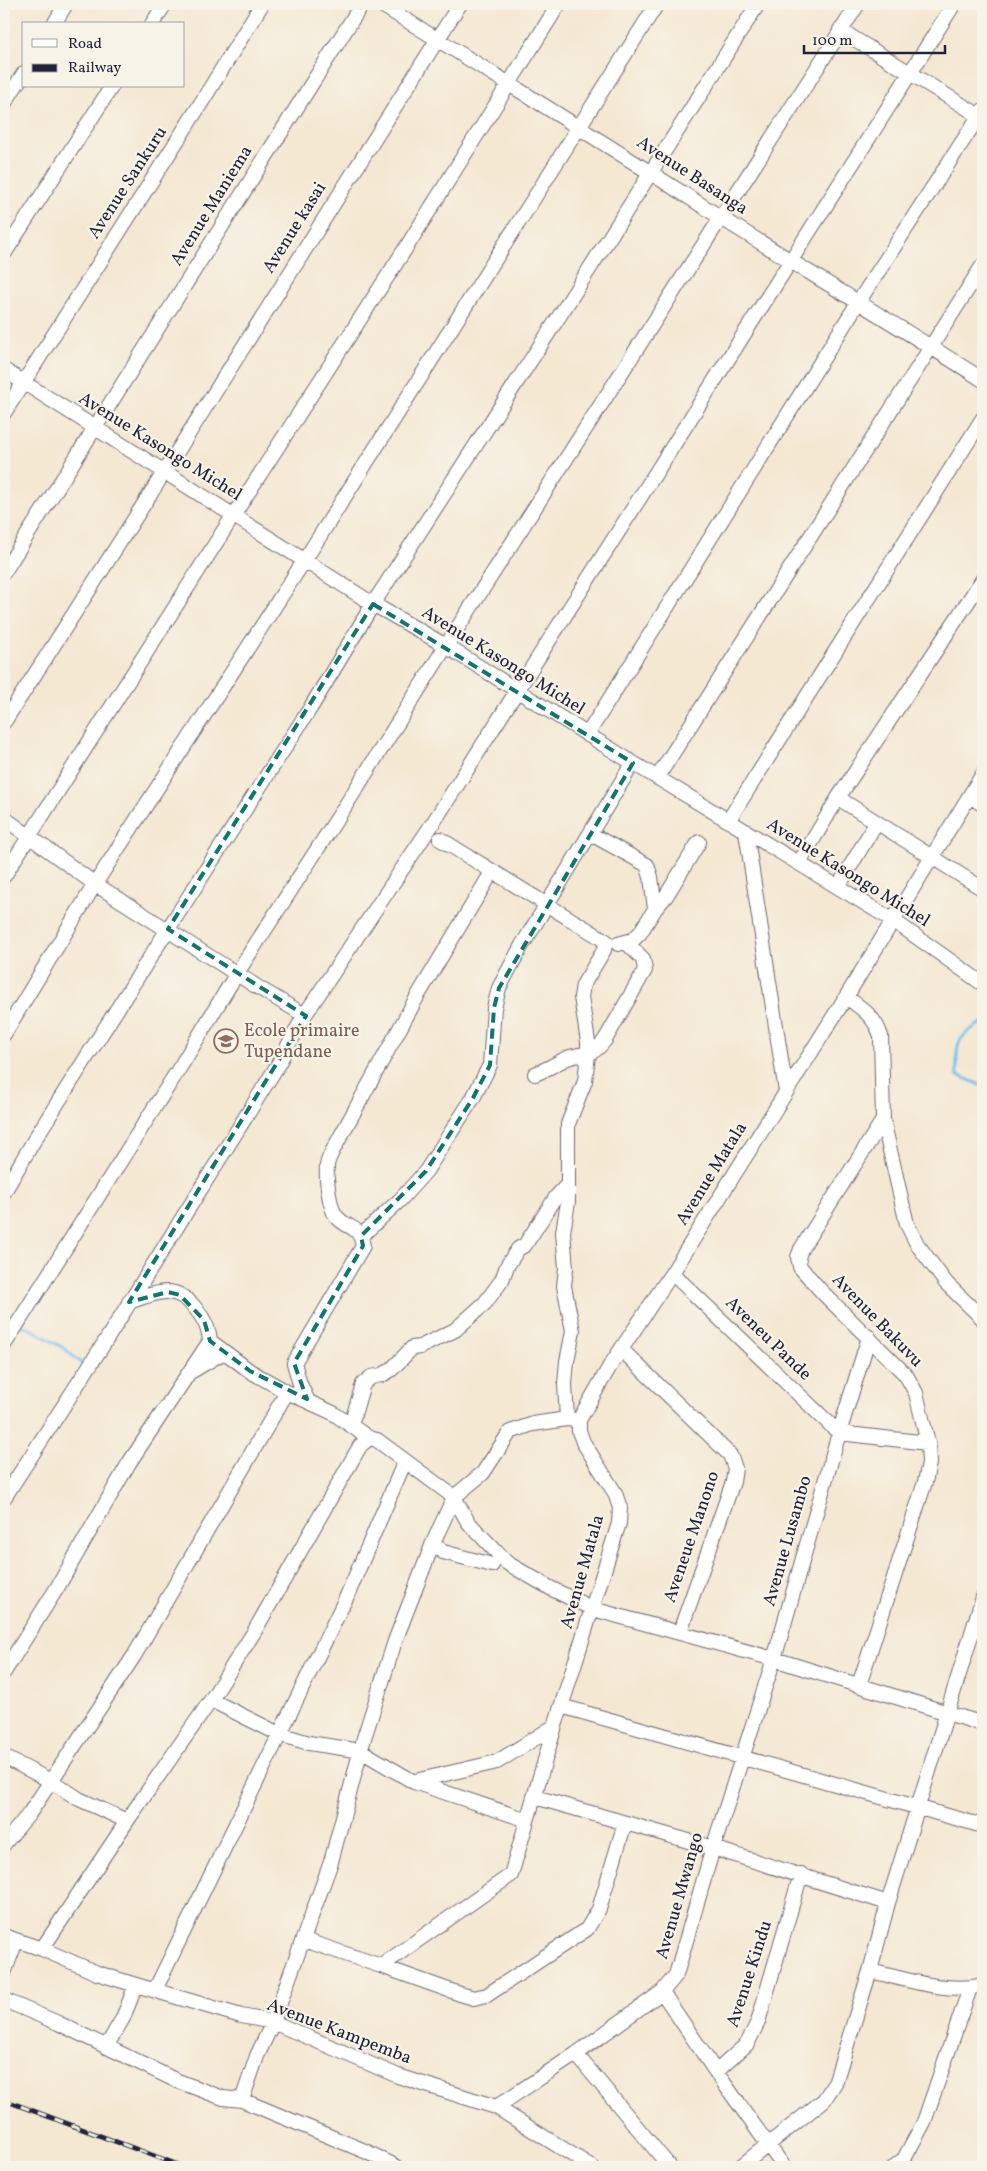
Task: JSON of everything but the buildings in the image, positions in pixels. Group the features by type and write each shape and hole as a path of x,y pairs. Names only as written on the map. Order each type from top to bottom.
{"street":[{"path":"55,22 66,4"},
{"path":"153,22 165,4"},
{"name":"Avenue Sankuru","path":"4,414 262,4"},
{"name":"Avenue Maniema","path":"4,572 362,4"},
{"name":"Avenue Basanga","path":"380,4 579,126 720,217 859,301 983,380"},
{"name":"Avenue kasai","path":"4,722 164,473 460,4"},
{"path":"4,876 409,243 508,82 559,4"},
{"path":"4,1034 95,884 304,561 657,4"},
{"path":"4,1192 36,1137 311,707 373,604 758,4"},
{"path":"4,1345 237,973 858,4"},
{"path":"4,1498 271,1077 304,1016 433,823 516,689 912,73 954,4"},
{"path":"587,735 859,301 982,115 840,30"},
{"path":"4,104 22,76"},
{"path":"4,254 111,88"},
{"path":"657,778 983,265"},
{"name":"Avenue Kasongo Michel","path":"4,370 373,604 516,689 633,764 894,920 983,984"},
{"path":"728,821 983,418"},
{"path":"799,863 838,798 983,579"},
{"path":"361,1236 400,1200 426,1171 473,1098 490,1065 494,1008 500,988 520,947 633,764"},
{"name":"Avenue Matala","path":"381,1966 511,1875 561,1706 619,1524 620,1508 615,1493 583,1442 573,1419 622,1350 672,1273 894,920 983,774"},
{"path":"970,796 983,806"},
{"path":"838,798 983,889"},
{"path":"4,818 95,884 304,1016"},
{"path":"838,887 876,823"},
{"path":"746,832 786,1092"},
{"path":"591,834 646,865 651,877 655,909"},
{"path":"440,839 606,941 616,944 626,942 640,933 655,909 666,896 699,842"},
{"path":"308,1400 300,1384 294,1363 363,1246 361,1236 356,1229 336,1216 330,1204 327,1166 332,1152 417,997 492,872"},
{"path":"242,2100 257,2056 273,2022 304,1940 331,1862 361,1751 395,1641 433,1543 454,1497 483,1473 510,1432 532,1424 573,1419 565,1384 573,1331 564,1286 566,1268 563,1232 567,1215 568,1124 585,1081 588,1055 588,1042 582,1014 581,997 583,985 604,950 606,941"},
{"path":"535,1074 564,1060 588,1055 598,1049 605,1040 645,970 643,959 626,942"},
{"path":"846,997 867,1012 878,1025 881,1036 884,1120 907,1224 913,1237 946,1283 983,1319"},
{"name":"Avenue Bakuvu","path":"859,1686 925,1482 929,1463 928,1443 916,1393 906,1375 822,1292 800,1267 798,1257 801,1249 884,1120"},
{"path":"351,1425 363,1384 371,1377 382,1375 391,1370 412,1348 420,1347 455,1330 485,1304 502,1280 507,1266 518,1249 524,1245 556,1198 568,1184"},
{"name":"Aveneu Pande","path":"672,1273 838,1433"},
{"path":"4,1672 57,1588 129,1463 210,1341 209,1332 204,1320 197,1310 180,1295 168,1292 129,1302"},
{"name":"Avenue Lusambo","path":"742,1756 774,1659 838,1433 869,1337"},
{"path":"210,1341 250,1371 287,1392 308,1400 351,1425 369,1438 377,1440 405,1460 454,1497 468,1522 507,1563 552,1589 593,1608 680,1631 983,1724"},
{"name":"Aveneue Manono","path":"622,1350 730,1456 735,1468 733,1482 680,1631"},
{"path":"186,1376 199,1366 224,1352"},
{"path":"4,1844 52,1782 134,1656 287,1392"},
{"path":"838,1433 928,1443"},
{"path":"42,1949 127,1821 211,1700 254,1632 360,1446 369,1438"},
{"path":"155,1990 346,1596 405,1460"},
{"path":"433,1543 442,1552 492,1565"},
{"path":"740,2167 824,2100 835,2083 870,1971 917,1807 949,1713 983,1597"},
{"path":"211,1700 279,1734 309,1743 361,1751 414,1782 527,1820"},
{"path":"561,1706 983,1826"},
{"path":"414,1782 498,1762 555,1726"},
{"name":"Avenue Mwango","path":"496,2107 576,2054 662,1992 676,1976 742,1756"},
{"path":"4,1757 52,1782 79,1800 127,1821"},
{"path":"534,1797 801,1874 888,1903"},
{"path":"304,1940 460,1994 474,1998 486,1996 587,1929 599,1909 625,1823"},
{"name":"Avenue Kindu","path":"716,2072 747,2044 753,2034 801,1874"},
{"path":"4,1973 10,1939"},
{"name":"Avenue Kampemba","path":"10,1939 42,1949 97,1973 241,2016 273,2022 398,2076 496,2107 592,2167"},
{"path":"870,1971 942,1986 977,1986 924,2122 904,2159 894,2167"},
{"path":"106,2047 123,2018 136,1985"},
{"path":"662,1992 784,2167"},
{"path":"4,2000 58,2023 175,2080 223,2098 242,2100 367,2152 397,2167"},
{"path":"576,2054 670,2167"}],"highlighted area":[{"path":"373,604 633,763 499,988 494,1008 490,1065 473,1098 426,1171 361,1236 363,1246 294,1363 307,1399 250,1371 210,1341 204,1320 180,1295 168,1292 129,1302 306,1016 168,929"}],"waterway":[{"path":"983,1022 967,1033 959,1042 957,1064 957,1075 983,1086"},
{"path":"4,1313 13,1321"},
{"path":"21,1325 65,1349 84,1366"}],"railway":[{"path":"4,2100 184,2167"}],"place":[{"name":"Ecole primaire Tupendane","path":"226,1041"}]}
